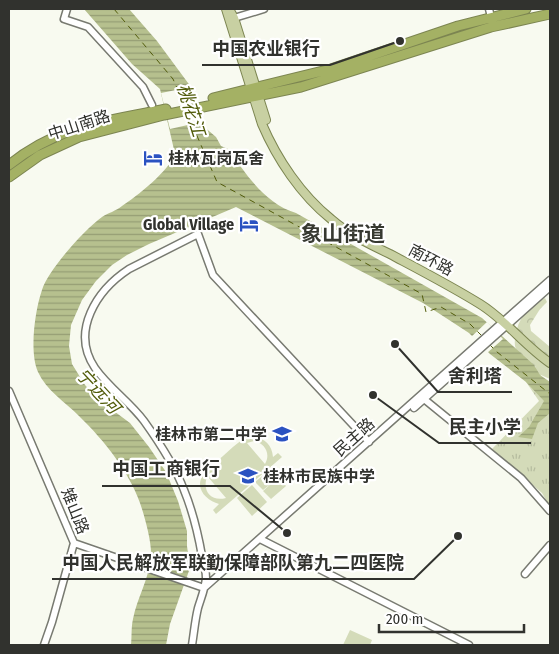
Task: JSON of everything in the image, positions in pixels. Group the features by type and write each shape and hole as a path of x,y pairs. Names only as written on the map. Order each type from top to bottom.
{"highway":[{"path":"164,112 255,91 331,69 490,13 526,9"},
{"path":"255,91 301,87 491,27 550,14"},
{"name":"中山南路","path":"9,165 35,147 76,128 118,117 164,112"},
{"name":"中山南路","path":"9,177 40,155 67,141 164,112"}],"main road":[{"name":"南环路","path":"228,9 234,18 255,91"},
{"name":"南环路","path":"228,9 255,91 274,139 300,186 323,212 352,234 447,284 486,308 532,350 550,363"}],"street":[{"path":"67,9 64,19 88,27 143,87 152,105"},
{"path":"234,18 264,9"},
{"path":"192,645 206,576 197,526 175,469 144,421 110,386 95,369 90,360 85,340 87,322 102,291 110,283 139,263 198,234 213,276 369,442"},
{"path":"479,348 550,280"},
{"path":"505,324 550,287"},
{"name":"民主路","path":"204,588 222,575 369,442 479,348"},
{"name":"民主路","path":"261,540 424,399 479,348"},
{"name":"雉山路","path":"9,391 74,543 44,645"},
{"path":"424,399 521,478 550,511"},
{"path":"261,540 469,645"},
{"path":"74,543 204,588"},
{"path":"526,574 550,545"}],"green space":[{"path":"545,298 547,302 530,325 531,331 550,347 550,375 522,357 515,344 516,330 521,318 529,309"},
{"path":"537,365 550,373 550,379 541,375 534,386 550,397 550,507 542,493 492,449 539,401 526,382"},
{"path":"252,436 264,440 269,445 273,457 278,453 282,457 216,514 213,510 219,504 203,494 200,485 201,480 209,467 236,444","holes":["254,441 266,449 267,460 265,464 247,443","208,477 226,498 216,498 209,494 206,487"]},
{"path":"271,469 286,486 271,499 263,491 273,482 263,490 255,482"},
{"path":"252,485 267,502 252,516 237,498"},
{"path":"350,630 372,640 370,645 343,645"}],"water":[{"name":"桃花江","path":"84,9 129,9 157,41 191,87 202,125 216,137 221,146 228,149 249,178 275,203 482,318 534,365 540,375 550,382 550,413 538,423 532,439 518,437 529,427 544,401 526,382 490,354 469,333 423,303 236,207 149,244 112,265 96,281 82,300 71,325 69,346 72,364 85,385 99,400 130,423 166,472 178,501 187,531 190,568 170,624 166,645 131,645 133,619 148,573 151,557 151,546 144,514 137,496 124,471 107,447 74,411 56,396 41,378 35,364 33,343 37,308 42,290 59,261 86,231 102,217 120,208 144,190 167,168 175,154 160,89 132,64"}],"pier":[{"path":"191,87 201,122 170,129 161,93"},
{"path":"487,322 503,339 487,353 471,337"}],"ferry route":[{"path":"114,9 173,79 185,106"},
{"path":"188,115 217,182 422,294 426,312 441,307 470,324 483,337"},
{"path":"489,344 550,394"}],"place":[{"name":"中国农业银行","path":"400,41"},
{"name":"桂林瓦岗瓦舍","path":"153,158"},
{"name":"Global Village","path":"249,224"},
{"name":"舍利塔","path":"395,344"},
{"name":"民主小学","path":"373,395"},
{"name":"桂林市第二中学","path":"282,434"},
{"name":"桂林市民族中学","path":"248,476"},
{"name":"中国工商银行","path":"287,533"},
{"name":"中国人民解放军联勤保障部队第九二四医院","path":"458,536"}],"district":[{"name":"象山街道","path":"343,234"}],"water label":[{"name":"宁远河","path":"98,391"}]}
